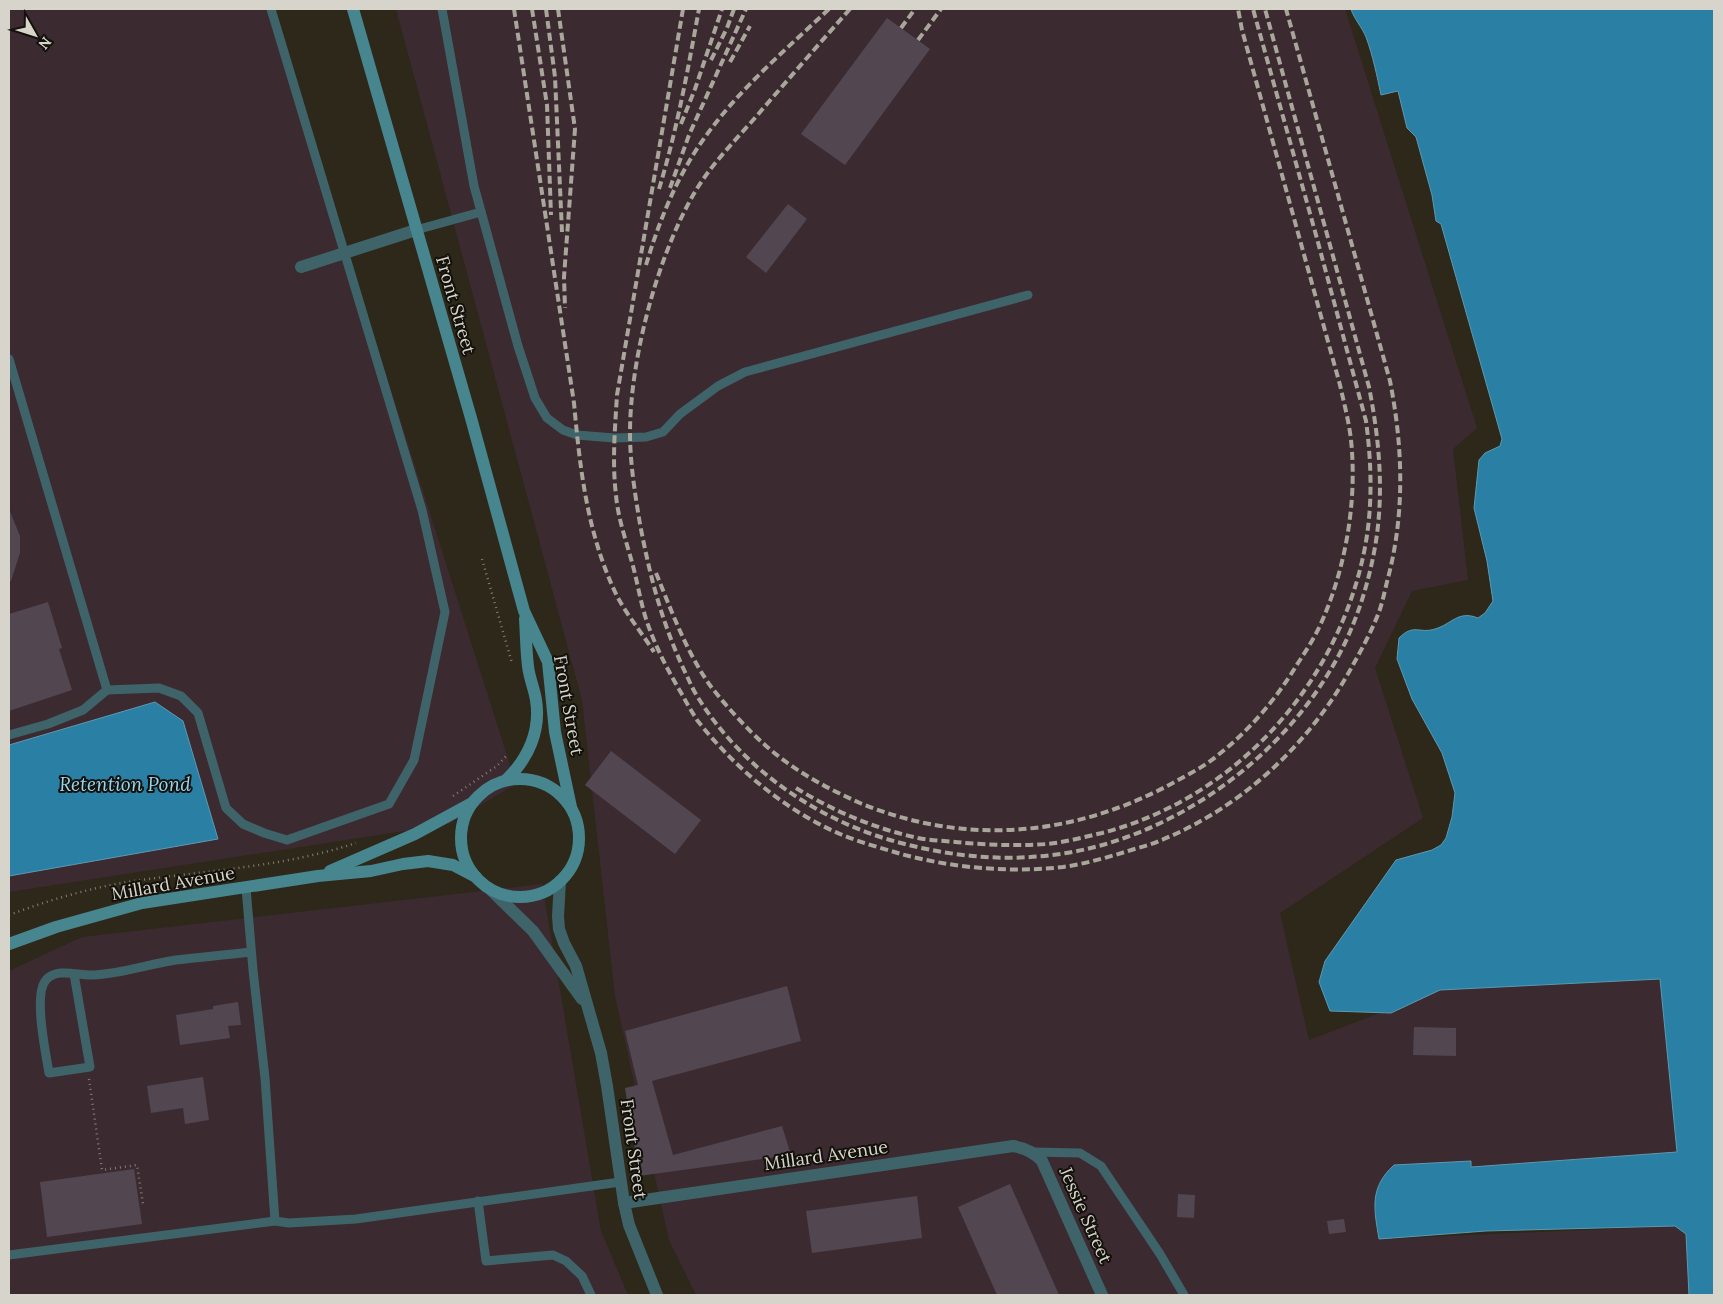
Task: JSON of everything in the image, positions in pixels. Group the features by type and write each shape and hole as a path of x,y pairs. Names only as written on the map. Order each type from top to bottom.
{"street":[{"name":"Front Street","path":"353,9 471,418 524,611 548,662 555,732 571,808"},
{"path":"301,267 416,230"},
{"name":"Front Street","path":"506,780 529,751 537,720 536,699 528,667 524,611"},
{"path":"520,778 540,782 558,792 571,808 578,825 578,844 574,862 560,881 543,892 524,897 504,895 490,889 476,877 465,861 461,841 463,821 472,803 486,789 506,780 520,778"},
{"name":"Millard Avenue","path":"318,876 416,834 472,803"},
{"name":"Millard Avenue","path":"9,944 56,927 142,903 318,876 371,871 428,861 453,865 476,877"},
{"name":"Front Street","path":"560,881 559,928 564,943 576,966 608,1086 620,1182 629,1225 657,1295"},
{"name":"Front Street","path":"490,889 533,931 587,1005"},
{"name":"Millard Avenue","path":"624,1203 1013,1146 1032,1152"},
{"name":"Jessie Street","path":"1032,1152 1042,1161 1102,1295"}],"lane":[{"path":"9,735 48,724 83,710 107,690 159,688 181,696 198,713 226,808 243,824 286,840 389,804 414,760 445,612 422,510 346,252 320,174 271,9"},
{"path":"442,9 474,186 518,346 535,398 547,418 563,430 577,435 614,438 646,437 663,432 680,414 718,386 745,372 1028,295"},
{"path":"416,230 481,212"},
{"path":"9,359 107,690"},
{"path":"246,888 266,1078 275,1221"},
{"path":"74,974 90,1067 49,1073 40,1001 41,988 46,979 53,974 74,974 93,975 176,960 252,952"},
{"path":"1032,1152 1080,1153 1101,1166 1160,1254 1184,1295"},
{"path":"9,1255 275,1221 288,1223 356,1219 620,1182"},
{"path":"478,1201 486,1262 553,1255 566,1261 582,1276 591,1295"}],"path":[{"path":"482,559 513,666"},
{"path":"450,798 497,766 510,752"},
{"path":"9,915 46,901 82,891 140,880 291,860 358,842"},
{"path":"88,1079 102,1170 137,1165 143,1204"}],"shaded area":[{"path":"9,9 270,9 516,784 449,824 9,892"},
{"path":"396,9 1345,9 1477,428 1453,449 1468,580 1412,591 1375,668 1423,818 1280,913 1309,1040 1440,990 1660,979 1677,1152 1471,1167 1471,1161 1374,1206 1380,1239 1675,1226 1686,1234 1689,1295 696,1295 669,1240 615,996 582,700"},
{"path":"542,884 601,1231 628,1295 9,1295 9,971 82,937"}],"water":[{"path":"1351,9 1714,9 1714,1295 1689,1295 1686,1234 1675,1226 1486,1231 1379,1239 1375,1199 1380,1182 1394,1165 1471,1161 1471,1167 1677,1152 1660,979 1440,990 1391,1013 1330,1011 1319,982 1325,961 1396,860 1432,850 1441,845 1446,838 1452,817 1455,793 1442,753 1412,699 1397,659 1399,638 1409,631 1435,629 1460,617 1471,616 1478,618 1485,613 1493,601 1487,561 1474,508 1479,460 1485,453 1500,446 1502,439 1441,224 1436,221 1432,195 1416,137 1407,128 1398,91 1381,95 1366,37"},
{"name":"Retention Pond","path":"155,702 183,721 218,839 9,876 9,745"}],"building":[{"path":"887,18 930,49 845,165 801,134"},
{"path":"788,204 807,219 766,273 746,257"},
{"path":"9,509 20,536 20,553 11,581 9,581"},
{"path":"48,602 62,648 59,649 72,690 9,711 9,614"},
{"path":"611,751 701,820 675,854 585,785"},
{"path":"787,986 801,1041 652,1081 673,1155 782,1126 791,1155 639,1176 625,1088 638,1085 625,1031"},
{"path":"238,1002 241,1025 228,1026 230,1038 180,1045 176,1015 213,1009 213,1006"},
{"path":"1414,1027 1456,1028 1456,1056 1413,1055"},
{"path":"203,1077 209,1120 185,1124 183,1108 151,1113 147,1086"},
{"path":"134,1169 142,1224 47,1237 40,1182"},
{"path":"1010,1184 1059,1295 997,1295 958,1207"},
{"path":"1178,1194 1195,1195 1194,1218 1177,1217"},
{"path":"917,1196 922,1238 812,1253 806,1211"},
{"path":"1344,1219 1346,1232 1329,1234 1327,1221"}],"railway":[{"path":"514,9 574,403 586,500 598,548 616,594 624,609 654,652"},
{"path":"532,9 547,105 551,215"},
{"path":"546,9 555,77 562,232"},
{"path":"558,9 575,129 564,277 565,308"},
{"path":"683,9 617,395 614,470 617,504 646,619 667,668 697,720 727,754 761,786 780,800 819,824 862,842 901,854 941,863 1002,869 1063,867 1110,856 1159,841 1219,810 1272,769 1296,745 1317,719 1337,692 1354,663 1380,608 1394,554 1400,505 1398,430 1390,381 1286,9"},
{"path":"659,189 677,122 699,9"},
{"path":"681,124 722,9"},
{"path":"711,60 734,9"},
{"path":"670,188 689,135 746,9"},
{"path":"646,265 671,198 683,172 704,138 736,98 829,9"},
{"path":"850,9 713,166 692,197 667,251 640,344 631,405 631,456 640,524 663,618 692,687 714,721 734,745 756,766 780,786 806,803 833,818 861,830 890,840 930,850 970,856 1011,858 1052,855 1094,847 1135,834 1174,816 1212,794 1247,767 1279,737 1307,704 1331,669 1347,639 1365,591 1376,541 1380,502 1378,444 1369,387 1265,9"},
{"path":"901,28 915,9"},
{"path":"918,40 941,9"},
{"path":"656,573 695,661 712,688 737,718 765,745 810,778 860,803 899,817 939,826 978,830 1017,830 1057,825 1133,802 1171,784 1207,763 1241,735 1281,689 1309,646 1325,614 1333,594 1344,551 1351,506 1353,462 1349,426 1340,385 1242,30 1238,9"},
{"path":"796,788 855,818 886,830 924,839 975,844 1027,845 1054,843 1102,833 1150,817 1194,794 1235,766 1271,732 1302,693 1328,651 1349,605 1363,557 1370,506 1368,438 1366,421 1253,9"},
{"path":"730,62 750,26"}]}
